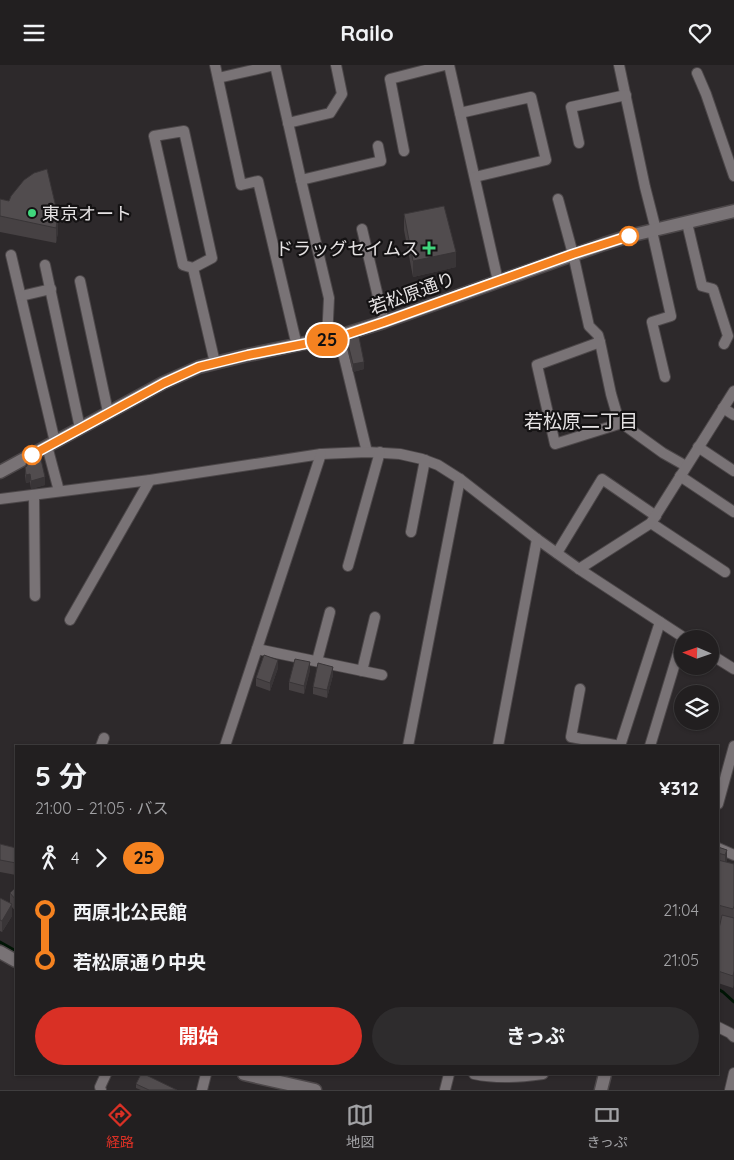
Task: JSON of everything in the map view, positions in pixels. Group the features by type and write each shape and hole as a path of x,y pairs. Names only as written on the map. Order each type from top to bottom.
{"street":[{"path":"215,65 241,185 258,181 297,346"},
{"path":"218,78 276,65 329,298 333,338 367,452"},
{"path":"288,123 330,113 342,94 336,65"},
{"path":"404,151 390,79 445,65"},
{"path":"449,65 498,281"},
{"path":"619,65 672,316 652,322 665,377"},
{"path":"697,73 734,176"},
{"path":"579,143 571,107 626,95"},
{"path":"460,113 531,97 546,160 474,177"},
{"path":"184,131 212,258 193,268 184,265 154,137 184,131"},
{"path":"301,180 381,161 378,146"},
{"path":"558,199 573,254 589,327 598,335 618,417 622,423 663,453 686,466"},
{"name":"若松原通り","path":"0,472 108,412 199,367 333,338 384,322 604,243 734,211"},
{"path":"687,223 702,286 713,289 728,336 724,344"},
{"path":"362,229 384,322"},
{"path":"11,255 21,296 59,491"},
{"path":"45,265 80,428"},
{"path":"193,268 215,363"},
{"path":"80,281 108,412"},
{"path":"21,296 51,289"},
{"path":"600,342 537,365 555,444 622,423"},
{"path":"579,569 653,519 734,391"},
{"path":"723,408 734,415"},
{"path":"698,447 734,471"},
{"path":"0,499 150,480 321,454 367,452 400,454 438,465 460,479 556,553 674,632"},
{"path":"348,566 380,453"},
{"path":"225,745 321,454"},
{"path":"410,532 425,461"},
{"path":"680,475 734,512"},
{"path":"408,745 460,479"},
{"path":"556,553 602,479 724,572"},
{"path":"70,620 150,480"},
{"path":"34,495 35,596"},
{"path":"498,745 537,539"},
{"path":"317,661 330,612"},
{"path":"362,671 375,617"},
{"path":"580,689 571,737 579,742 620,745 660,622"},
{"path":"257,649 382,675"},
{"path":"719,660 734,669"},
{"path":"650,745 674,670"},
{"path":"719,800 734,746"},
{"path":"719,848 734,855"},
{"path":"0,952 15,960"},
{"path":"719,1028 734,1037"},
{"path":"730,1090 734,1073"},
{"path":"101,1090 100,1087 106,1075"},
{"path":"202,1090 206,1075"},
{"path":"253,1075 291,1079 315,1090"},
{"path":"445,1090 448,1075"},
{"path":"480,1075 514,1077 533,1075"},
{"path":"601,1090 605,1075"}],"building":[{"path":"47,169 58,216 56,228 0,216 0,199 9,201 24,180 34,173"},
{"name":"ドラッグセイムス","path":"444,206 456,252 413,261 404,214"},
{"path":"358,332 364,362 353,364 346,336"},
{"path":"40,455 45,477 31,481 30,474 26,475 26,459"},
{"path":"264,655 278,660 270,683 256,678"},
{"path":"295,659 310,662 304,686 289,682"},
{"path":"318,663 333,667 327,690 313,687"},
{"path":"0,844 15,848 15,863 0,860"},
{"path":"719,847 727,850 725,855 719,853"},
{"path":"719,860 734,864 733,909 719,905"},
{"path":"15,888 15,899 10,893"},
{"path":"0,898 12,904 2,921 0,920"},
{"path":"722,915 734,918 733,976 719,971 719,928"},
{"path":"140,1075 146,1075 177,1090 149,1090 136,1084"}],"waterway":[{"path":"0,942 15,950"},
{"path":"719,990 734,1002"}],"bus line":[{"name":"25","path":"32,455 108,412 199,367 339,337 604,243 629,236"}],"place":[{"name":"東京オート","path":"32,213"},
{"name":"ドラッグセイムス","path":"429,248"}],"district":[{"name":"若松原二丁目","path":"581,421"}]}
